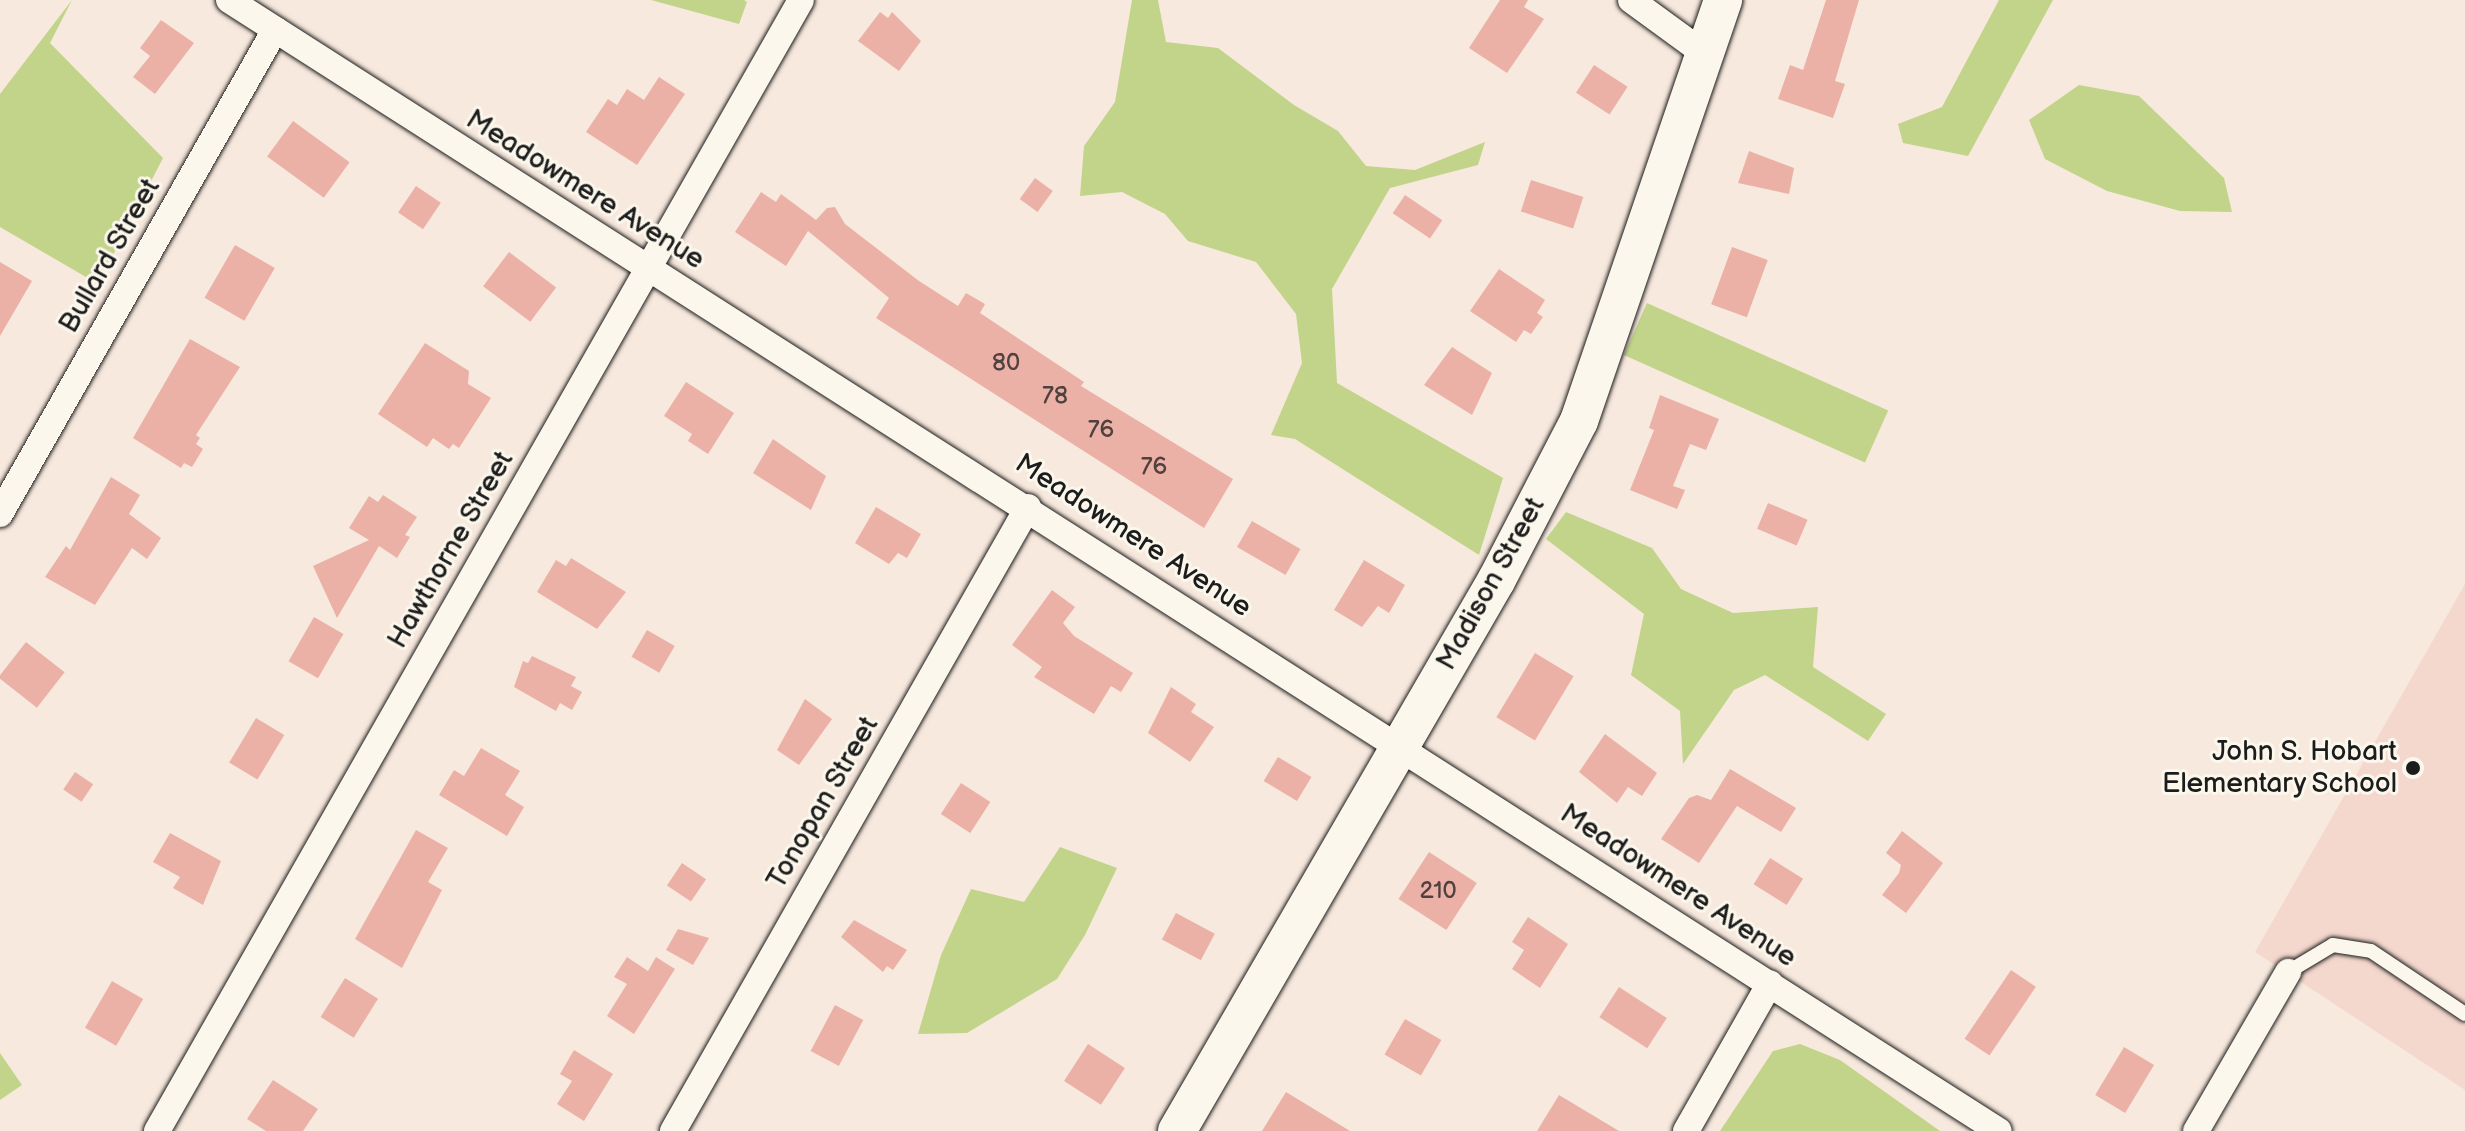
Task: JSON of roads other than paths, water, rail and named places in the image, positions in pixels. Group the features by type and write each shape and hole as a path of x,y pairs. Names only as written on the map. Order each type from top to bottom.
{"street":[{"name":"Meadowmere Avenue","path":"229,0 1028,507 1999,1131"},
{"name":"Hawthorne Street","path":"157,1131 801,0"},
{"path":"1631,0 1705,54"},
{"name":"Madison Street","path":"1177,1131 1496,581 1579,421 1723,0"},
{"name":"Bullard Street","path":"0,514 275,30"},
{"name":"Tonopan Street","path":"673,1131 1028,507"},
{"path":"2196,1131 2288,972"},
{"path":"1686,1131 1770,983"}],"lane":[{"path":"2288,972 2333,945 2371,951 2465,1014"}],"place":[{"name":"John S. Hobart Elementary School","path":"2413,768"}]}
